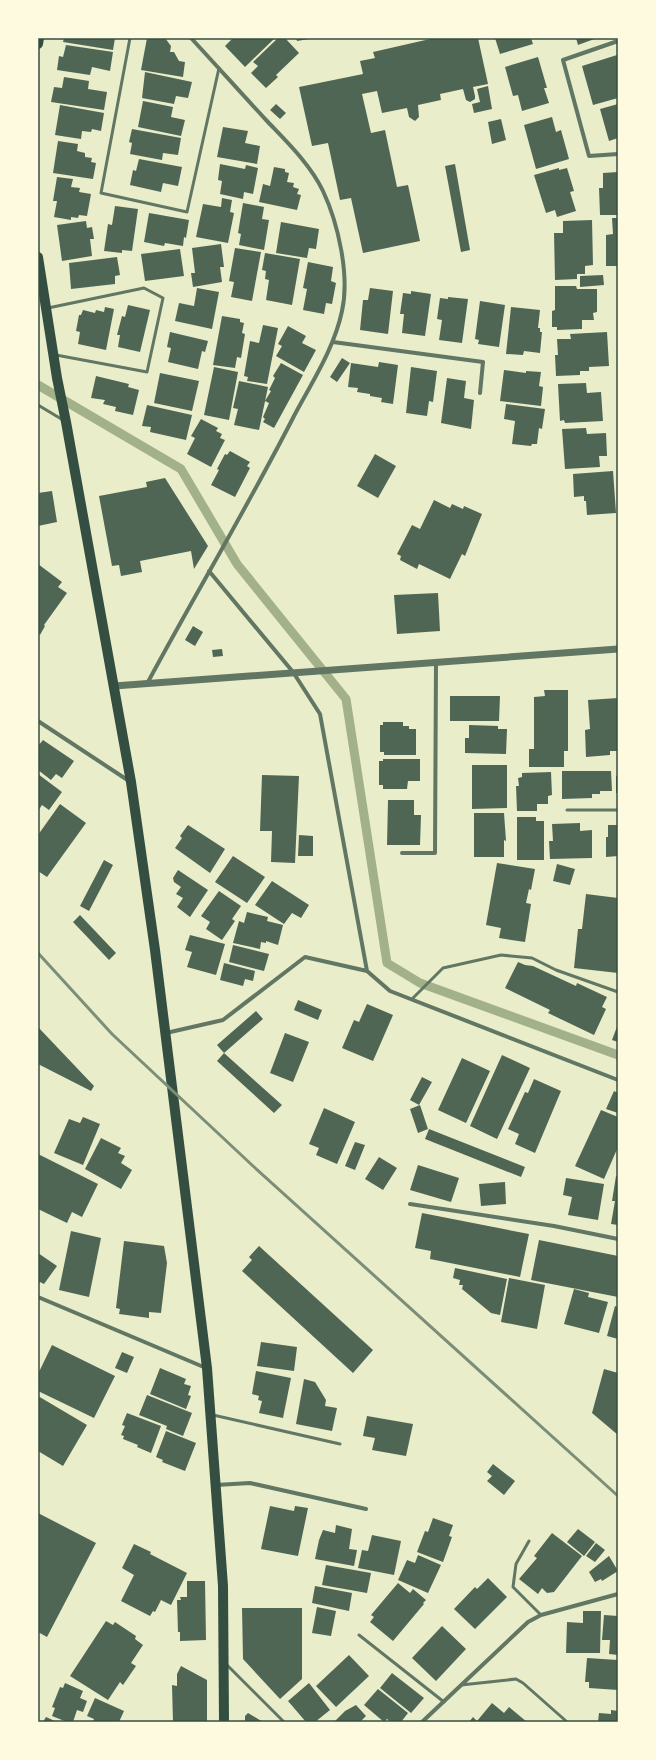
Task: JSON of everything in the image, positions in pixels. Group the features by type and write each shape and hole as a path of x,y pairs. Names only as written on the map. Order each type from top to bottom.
{"main road":[{"path":"38,44 39,38"},
{"path":"38,262 57,378 131,782 166,1034 206,1368 216,1485 223,1586 225,1662 224,1722"}],"street":[{"path":"148,682 280,443 333,342 342,310 345,290 344,270 336,230 322,189 302,159 191,38"},
{"path":"618,41 563,60 589,156 618,154"},
{"path":"333,342 483,362 480,392"},
{"path":"209,570 292,672 320,714 367,971"},
{"path":"114,686 148,682 436,663 618,648"},
{"path":"402,853 435,853 436,663"},
{"path":"38,721 131,782"},
{"path":"166,1034 223,1020 305,957 367,971 390,991 618,1080"},
{"path":"410,1204 554,1226 618,1239"},
{"path":"38,1297 206,1368"},
{"path":"216,1485 250,1483 366,1509"},
{"path":"422,1722 528,1622 541,1615 618,1594"}],"lane":[{"path":"130,38 101,193 187,212 219,68"},
{"path":"46,308 144,288 163,298 147,372 53,354"},
{"path":"38,405 66,422"},
{"path":"567,810 618,810"},
{"path":"412,999 443,968 501,955 532,958 556,970 618,992"},
{"path":"210,1414 340,1444"},
{"path":"529,1541 516,1564 513,1587 541,1615"},
{"path":"359,1635 444,1702"},
{"path":"225,1662 284,1722"},
{"path":"461,1685 516,1679 523,1683 566,1721"}],"building":[{"path":"64,38 115,38 113,50 63,42"},
{"path":"147,38 165,38 171,46 170,52 174,52 179,61 185,62 183,77 141,70"},
{"path":"233,38 275,38 245,67 225,46"},
{"path":"278,38 285,38 299,53 276,75 278,77 266,88 251,73 258,66 253,62"},
{"path":"296,38 309,38 309,39 297,41"},
{"path":"430,38 478,38 488,84 473,87 475,99 470,102 466,100 463,89 440,94 441,100 418,105 419,117 415,121 409,117 407,108 382,113 377,91 362,94 371,133 385,130 397,187 408,185 420,241 363,253 351,198 340,200 328,143 312,146 299,87 363,74 360,61 375,58 373,52"},
{"path":"495,38 531,38 533,44 500,54"},
{"path":"576,38 597,38 578,45"},
{"path":"66,45 113,52 110,71 92,67 90,75 57,70 59,56 63,57"},
{"path":"617,55 618,98 593,105 582,66"},
{"path":"538,57 547,88 544,88 549,103 522,111 518,95 513,96 505,67"},
{"path":"145,72 192,82 188,98 176,96 174,104 142,98"},
{"path":"64,77 89,81 88,89 107,92 104,110 51,102 54,87 62,88"},
{"path":"488,86 492,109 474,113 472,104 480,102 477,89"},
{"path":"143,101 173,107 171,117 185,120 181,136 138,127"},
{"path":"276,104 286,113 280,119 270,110"},
{"path":"618,104 618,138 609,141 600,109"},
{"path":"60,105 104,113 101,131 92,129 91,132 82,131 81,139 55,135"},
{"path":"552,117 556,132 561,130 569,159 536,169 524,125"},
{"path":"501,119 506,140 492,144 488,122"},
{"path":"223,127 248,131 245,143 260,146 257,164 217,157"},
{"path":"132,129 181,138 178,155 163,153 162,160 130,154 132,143 129,142"},
{"path":"58,141 78,144 77,151 85,153 85,157 92,158 91,162 96,163 93,179 53,173"},
{"path":"139,159 182,167 178,186 163,183 161,192 130,185 133,170 136,171"},
{"path":"220,164 245,169 246,165 258,168 253,194 244,192 243,199 220,194 222,181 218,180"},
{"path":"455,164 470,250 461,252 445,166"},
{"path":"274,167 285,169 285,172 289,173 287,182 294,183 293,187 299,189 297,194 301,195 297,210 259,202 263,184 270,186"},
{"path":"559,168 559,170 567,168 574,191 570,192 576,211 557,217 555,210 546,213 534,175"},
{"path":"618,172 618,215 600,215 599,188 603,188 603,173"},
{"path":"57,177 73,179 71,187 80,188 79,192 91,194 87,216 79,215 78,218 71,217 71,220 54,217 57,201 53,201"},
{"path":"222,198 232,200 230,212 234,213 228,243 196,237 203,204 221,207"},
{"path":"243,203 264,207 262,219 269,220 264,250 239,245 241,234 238,233"},
{"path":"115,206 138,209 132,251 122,250 122,253 104,251 108,224 112,225"},
{"path":"149,213 189,220 183,246 165,243 164,246 144,242"},
{"path":"612,218 618,218 618,266 606,266 606,235 613,234"},
{"path":"592,220 593,265 585,266 585,274 577,274 577,279 555,280 554,233 563,233 563,221"},
{"path":"86,221 87,228 92,227 94,239 90,239 92,256 62,261 57,225"},
{"path":"281,222 319,229 316,249 309,248 307,258 276,253"},
{"path":"221,244 224,267 220,267 222,282 193,287 191,273 195,273 192,248"},
{"path":"235,248 261,252 252,301 231,297 234,282 229,281"},
{"path":"180,249 184,276 145,281 141,254"},
{"path":"265,253 300,259 292,305 266,300 269,280 265,279 266,271 262,270"},
{"path":"117,257 120,275 115,276 115,284 71,289 69,263"},
{"path":"308,262 333,267 331,281 336,283 332,304 326,303 324,314 303,310 307,289 303,288"},
{"path":"603,275 604,285 580,287 580,276"},
{"path":"555,286 576,286 577,289 597,289 597,312 593,313 594,320 582,320 582,329 557,330 557,327 552,327 552,311 555,310"},
{"path":"197,288 219,292 212,329 175,321 179,303 194,306"},
{"path":"370,288 393,291 388,334 360,330 363,300 368,300"},
{"path":"411,291 431,294 425,336 402,333 404,314 400,314 403,293 411,294"},
{"path":"448,297 468,299 462,343 439,340 442,320 437,319 440,298 448,299"},
{"path":"480,301 505,305 499,347 478,344 479,340 475,339"},
{"path":"128,305 150,310 140,352 118,347 120,335 117,335 122,316 125,317"},
{"path":"105,307 114,309 106,350 78,344 80,332 76,331 79,315 81,315 83,310 95,313 96,310 104,312"},
{"path":"511,307 540,310 538,328 540,328 540,332 542,332 540,353 524,351 523,355 506,354"},
{"path":"222,316 240,319 240,322 244,323 242,333 245,334 241,358 237,357 235,368 213,365"},
{"path":"263,325 278,328 267,384 247,381 248,377 244,376 250,341 259,343"},
{"path":"288,326 306,336 302,343 316,350 304,372 276,356 282,346 278,344"},
{"path":"170,332 208,341 205,352 202,351 198,369 168,362 171,348 167,347"},
{"path":"607,332 609,366 589,367 589,371 580,371 580,375 556,376 555,355 558,355 557,339 571,339 570,334"},
{"path":"342,358 350,363 337,382 330,377"},
{"path":"379,362 398,365 393,404 381,402 382,398 370,396 370,394 357,392 358,388 348,387 351,363 378,367"},
{"path":"281,363 303,375 274,428 263,422 265,419 263,417 269,403 265,401 271,391 269,390 275,378 273,376"},
{"path":"214,367 238,372 229,420 204,415"},
{"path":"411,367 437,371 433,402 429,401 427,416 406,413"},
{"path":"504,370 526,373 526,371 541,372 539,386 543,387 541,406 500,401"},
{"path":"160,373 199,381 192,411 154,403"},
{"path":"96,376 129,384 128,387 139,390 133,415 115,411 116,407 103,404 105,400 91,398"},
{"path":"447,378 466,381 464,398 474,400 471,429 441,423"},
{"path":"239,381 268,387 259,430 234,425 238,409 233,408"},
{"path":"586,383 587,393 601,392 603,421 565,423 564,420 560,421 558,384"},
{"path":"506,404 545,409 542,429 539,428 537,444 532,444 531,446 512,444 515,421 504,419"},
{"path":"147,405 192,415 186,440 150,432 151,427 142,426"},
{"path":"201,419 218,428 216,431 222,434 220,438 225,440 211,467 187,454 195,438 191,436"},
{"path":"586,428 587,434 606,433 607,456 599,456 600,467 565,469 562,429"},
{"path":"230,451 250,462 247,466 250,468 235,497 211,485 225,454 227,455"},
{"path":"375,454 396,466 378,498 357,486"},
{"path":"613,471 616,513 587,515 584,496 574,497 573,474"},
{"path":"165,478 208,546 194,569 191,551 140,561 142,572 121,576 119,565 112,566 99,496 147,487 146,482"},
{"path":"52,491 57,522 38,526 38,493"},
{"path":"434,500 450,508 452,504 463,509 464,506 482,514 465,556 462,554 450,579 419,564 417,569 400,560 401,556 397,554 412,525 420,529"},
{"path":"38,564 62,582 58,587 67,593 44,625 45,626 40,635 38,633"},
{"path":"438,593 440,631 397,634 394,595"},
{"path":"193,626 203,632 195,646 185,640"},
{"path":"222,649 223,656 213,657 212,650"},
{"path":"544,690 568,690 568,751 564,751 564,767 529,767 529,749 534,749 534,697 545,696"},
{"path":"450,696 500,696 499,721 450,721"},
{"path":"618,698 618,751 610,751 610,755 586,757 585,730 590,729 588,700"},
{"path":"383,722 403,722 403,726 409,726 409,729 416,729 416,755 384,755 384,752 380,752 380,725 383,725"},
{"path":"469,725 498,726 498,729 507,729 506,754 465,753 465,738 469,738"},
{"path":"43,740 74,761 62,778 56,774 51,780 38,770 38,746"},
{"path":"383,759 420,759 420,781 408,781 407,789 383,789 383,785 379,785 379,761 383,761"},
{"path":"472,765 507,765 507,808 472,809"},
{"path":"562,771 611,771 612,791 600,791 600,794 592,794 592,798 562,799"},
{"path":"551,772 552,795 548,796 548,804 537,804 537,811 517,811 516,786 519,786 518,778 522,777 522,773"},
{"path":"38,774 62,792 49,810 42,805 38,811"},
{"path":"262,775 299,776 295,863 271,862 272,831 260,831"},
{"path":"616,776 618,776 618,793 616,793"},
{"path":"388,800 414,800 414,815 421,815 420,845 387,845"},
{"path":"60,804 86,823 47,877 38,871 38,835"},
{"path":"474,813 504,813 506,841 504,840 504,857 474,857"},
{"path":"517,817 536,817 536,821 544,821 544,860 517,860"},
{"path":"580,823 580,831 592,830 592,858 550,859 549,841 553,841 552,824"},
{"path":"188,825 225,849 210,873 175,848 182,838 180,836"},
{"path":"608,825 618,825 618,856 606,857 606,837 608,837"},
{"path":"299,835 313,836 313,856 298,856"},
{"path":"233,856 265,877 247,903 215,882"},
{"path":"104,860 113,865 89,911 80,906"},
{"path":"497,863 535,869 531,890 529,889 526,903 531,904 525,942 499,938 501,928 486,925"},
{"path":"557,864 575,869 570,885 553,881"},
{"path":"178,870 208,890 190,917 177,907 183,898 176,894 181,887 174,882 173,878"},
{"path":"272,881 309,905 301,918 292,913 284,924 255,905"},
{"path":"219,891 241,906 232,919 235,921 222,940 206,929 210,922 201,916"},
{"path":"586,894 618,898 618,973 574,968 578,929 582,929"},
{"path":"247,912 268,917 267,921 283,925 278,945 266,941 266,943 261,942 260,949 233,943 239,921 244,923"},
{"path":"80,915 116,953 109,960 73,922"},
{"path":"190,935 225,944 216,975 187,967 192,952 185,950"},
{"path":"233,945 269,954 264,971 229,962"},
{"path":"518,962 533,966 576,986 577,983 607,997 602,1007 606,1009 594,1035 548,1013 550,1010 505,988"},
{"path":"224,963 255,971 253,981 245,979 243,986 220,980"},
{"path":"298,1000 322,1010 318,1020 294,1010"},
{"path":"367,1004 393,1015 373,1061 342,1048 354,1020 359,1022"},
{"path":"256,1011 263,1019 224,1053 217,1045"},
{"path":"618,1024 618,1042 612,1040"},
{"path":"38,1027 94,1086 91,1091 38,1064"},
{"path":"285,1033 309,1042 293,1082 270,1073"},
{"path":"224,1053 282,1105 274,1113 217,1061"},
{"path":"502,1055 530,1068 497,1139 470,1126"},
{"path":"462,1058 490,1071 466,1123 438,1110"},
{"path":"422,1077 432,1082 419,1105 410,1100"},
{"path":"534,1079 561,1091 535,1153 515,1144 519,1134 508,1129 525,1092 528,1093"},
{"path":"614,1091 618,1093 618,1113 606,1109"},
{"path":"420,1105 428,1129 418,1133 410,1109"},
{"path":"324,1108 355,1122 337,1164 316,1155 319,1148 309,1144"},
{"path":"601,1110 618,1117 618,1147 604,1179 575,1166"},
{"path":"83,1117 100,1124 83,1165 54,1153 69,1119 80,1123"},
{"path":"429,1129 525,1167 521,1177 425,1139"},
{"path":"101,1138 121,1148 118,1153 125,1156 121,1163 132,1170 121,1189 85,1169"},
{"path":"355,1142 365,1145 355,1170 345,1166"},
{"path":"38,1154 98,1184 82,1217 72,1212 67,1223 38,1209"},
{"path":"379,1157 397,1168 383,1190 365,1179"},
{"path":"418,1165 459,1178 451,1202 410,1190"},
{"path":"616,1176 618,1176 618,1225 611,1224 615,1201 612,1201"},
{"path":"566,1178 604,1184 598,1220 568,1215 572,1197 563,1195"},
{"path":"505,1182 506,1204 481,1206 479,1184"},
{"path":"422,1213 529,1234 520,1277 430,1259 431,1251 415,1248"},
{"path":"71,1231 101,1238 89,1297 59,1290"},
{"path":"539,1240 618,1256 618,1297 531,1280"},
{"path":"124,1241 164,1246 167,1263 161,1313 149,1312 149,1318 119,1314 120,1309 116,1308"},
{"path":"259,1246 373,1350 353,1373 242,1271 252,1260 249,1257"},
{"path":"38,1253 57,1266 44,1284 40,1282 38,1285"},
{"path":"455,1268 507,1279 500,1315 491,1313 462,1289 463,1285 459,1285 460,1280 453,1278"},
{"path":"509,1278 545,1285 537,1329 501,1322"},
{"path":"574,1289 589,1293 588,1297 608,1302 599,1333 564,1324"},
{"path":"615,1306 618,1307 618,1339 607,1336"},
{"path":"261,1342 297,1347 294,1371 257,1366"},
{"path":"52,1345 115,1376 94,1418 38,1391 38,1374"},
{"path":"122,1352 134,1357 127,1373 115,1368"},
{"path":"160,1368 186,1379 184,1384 191,1386 188,1395 191,1396 186,1409 150,1394"},
{"path":"604,1369 618,1373 618,1435 592,1413"},
{"path":"256,1371 291,1378 283,1418 259,1413 262,1401 258,1400 259,1396 252,1394"},
{"path":"304,1379 315,1382 326,1400 325,1406 337,1408 332,1431 296,1424"},
{"path":"147,1395 192,1413 183,1436 166,1429 167,1426 139,1415"},
{"path":"38,1396 87,1425 63,1466 38,1451"},
{"path":"127,1413 161,1426 151,1453 137,1447 138,1445 123,1439 124,1436 121,1435 125,1426 122,1425"},
{"path":"367,1416 413,1424 406,1456 372,1450 375,1438 363,1436"},
{"path":"166,1431 196,1443 185,1471 162,1462 163,1460 156,1457"},
{"path":"493,1464 515,1481 504,1495 487,1481 492,1476 487,1472"},
{"path":"270,1506 294,1511 295,1506 308,1508 298,1556 261,1549"},
{"path":"38,1513 96,1543 47,1637 38,1632"},
{"path":"433,1518 453,1525 449,1536 452,1537 443,1562 417,1552 425,1531 428,1532"},
{"path":"336,1525 352,1529 349,1549 357,1550 354,1566 315,1559 323,1530 335,1533"},
{"path":"578,1529 595,1542 584,1556 567,1542"},
{"path":"552,1533 582,1556 554,1592 547,1593 542,1588 538,1594 519,1579 537,1558 534,1556"},
{"path":"372,1535 401,1541 394,1575 358,1568 362,1550 368,1551"},
{"path":"596,1543 605,1550 595,1562 586,1556"},
{"path":"134,1544 187,1573 171,1605 161,1600 155,1612 153,1611 150,1616 121,1601 134,1575 122,1568"},
{"path":"418,1555 441,1565 428,1593 398,1580 407,1560 415,1563"},
{"path":"609,1556 618,1571 602,1581 601,1579 595,1582 589,1572"},
{"path":"326,1565 371,1573 367,1593 322,1585"},
{"path":"488,1578 507,1597 475,1629 454,1609 475,1587 477,1589"},
{"path":"187,1581 205,1581 206,1640 180,1641 180,1632 178,1632 177,1600 181,1600 180,1597 187,1597"},
{"path":"398,1583 410,1593 413,1589 426,1600 393,1641 370,1622 374,1617 371,1615"},
{"path":"315,1586 352,1593 349,1611 312,1603"},
{"path":"317,1607 336,1611 331,1636 312,1633"},
{"path":"242,1608 302,1608 302,1679 280,1699 243,1659"},
{"path":"583,1611 601,1611 600,1653 566,1653 567,1622 583,1623"},
{"path":"604,1615 618,1616 618,1655 609,1654 610,1640 602,1640"},
{"path":"106,1621 113,1625 115,1622 136,1636 135,1639 143,1645 131,1663 136,1666 123,1685 120,1682 108,1700 70,1676"},
{"path":"442,1626 466,1649 436,1681 412,1658"},
{"path":"349,1655 369,1676 336,1707 316,1686"},
{"path":"587,1658 618,1660 618,1690 589,1688 589,1682 585,1682"},
{"path":"181,1666 207,1680 207,1722 173,1722 172,1685 177,1686 177,1674"},
{"path":"392,1673 424,1698 411,1713 380,1688"},
{"path":"65,1683 83,1691 80,1698 87,1701 83,1712 77,1710 73,1722 67,1722 52,1716 55,1708 52,1707 60,1687 63,1688"},
{"path":"309,1683 330,1710 315,1722 306,1722 288,1701"},
{"path":"378,1689 408,1713 401,1722 391,1722 387,1719 384,1722 364,1705"},
{"path":"95,1698 124,1711 119,1722 93,1722 94,1719 87,1716"},
{"path":"492,1703 504,1713 509,1707 527,1722 469,1722 473,1717 477,1721"},
{"path":"356,1705 366,1716 360,1722 334,1722 345,1711"},
{"path":"611,1710 618,1711 618,1722 598,1722 599,1713 611,1714"},
{"path":"248,1713 263,1722 245,1722 245,1716"},
{"path":"46,1717 57,1722 43,1722"}],"waterway":[{"path":"38,385 181,469 237,564 346,699 387,963 420,983 618,1055"}],"railway":[{"path":"38,953 112,1034 253,1166 618,1496"}]}
